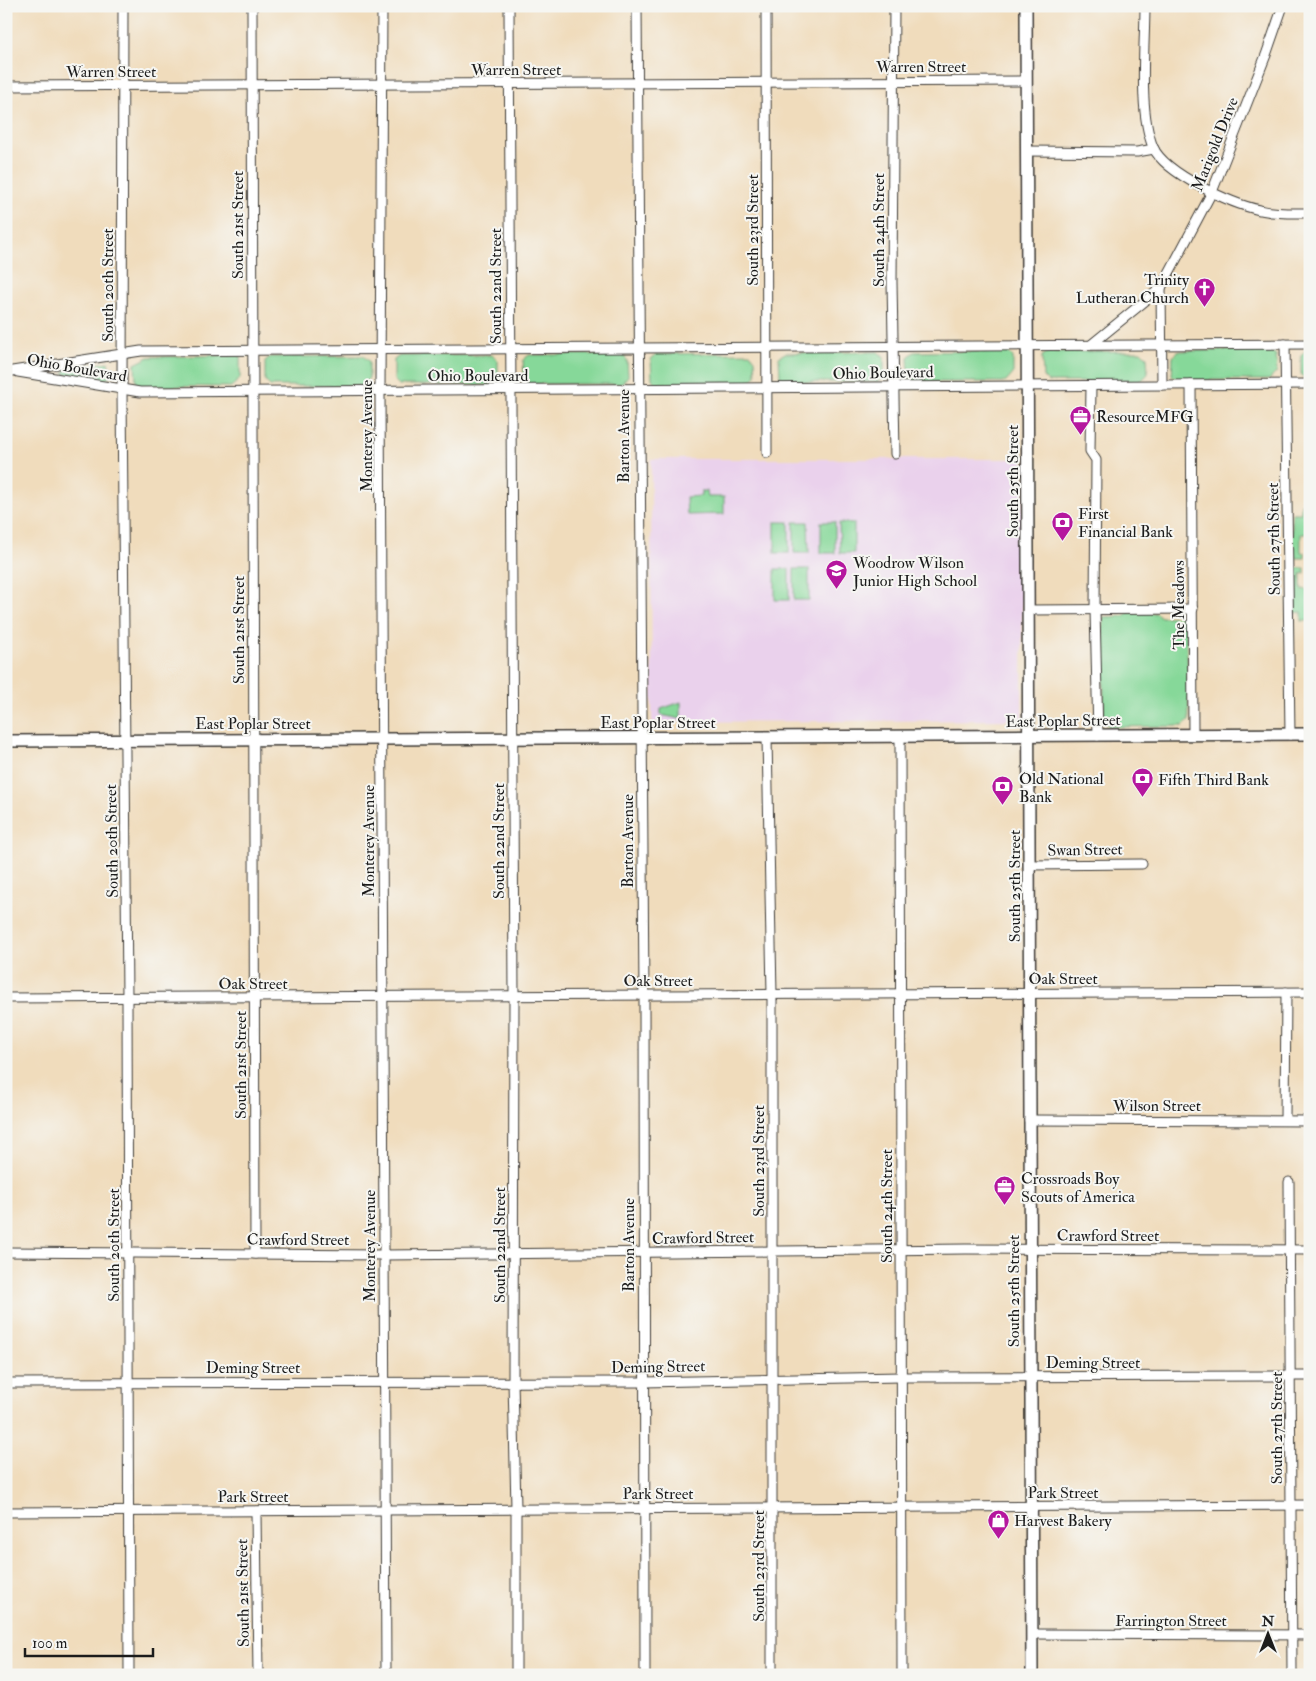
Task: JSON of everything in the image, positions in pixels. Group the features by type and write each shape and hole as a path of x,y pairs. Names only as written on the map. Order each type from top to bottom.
{"main road":[{"name":"South 25th Street","path":"1026,6 1032,1675"},
{"name":"East Poplar Street","path":"6,741 1310,734"}],"street":[{"name":"South 20th Street","path":"123,6 122,391 127,998 127,1511 129,1675"},
{"name":"South 21st Street","path":"252,6 251,391 255,997 254,1254"},
{"name":"Monterey Avenue","path":"382,6 380,390 386,1675"},
{"name":"South 22nd Street","path":"509,6 514,996 513,1381 516,1508 516,1675"},
{"name":"Barton Avenue","path":"637,6 638,389 644,996 643,1382 645,1675"},
{"name":"South 23rd Street","path":"766,6 767,454"},
{"name":"South 24th Street","path":"894,6 892,282 895,345 895,454"},
{"path":"1145,6 1146,123 1154,149 1166,163 1186,179 1212,192 1259,210 1310,213"},
{"name":"Marigold Drive","path":"1092,344 1161,288 1212,192 1266,55 1283,6"},
{"name":"Warren Street","path":"6,86 1026,81"},
{"path":"1026,151 1137,152 1154,149"},
{"name":"Marigold Drive","path":"1161,288 1162,385"},
{"name":"South 27th Street","path":"1284,344 1290,734"},
{"name":"Ohio Boulevard","path":"11,372 122,352 252,349 1310,344"},
{"name":"Ohio Boulevard","path":"11,372 122,391 1310,384"},
{"name":"The Meadows","path":"1191,385 1193,734"},
{"path":"1091,386 1090,451 1096,460 1095,610 1098,736"},
{"path":"1029,610 1193,609"},
{"name":"South 24th Street","path":"900,737 902,1675"},
{"name":"South 23rd Street","path":"767,738 772,994 774,1251 772,1675"},
{"name":"Swan Street","path":"1029,865 1142,864"},
{"path":"1285,1120 1286,992"},
{"name":"Oak Street","path":"6,998 1310,992"},
{"name":"Wilson Street","path":"1029,1120 1310,1121"},
{"name":"South 27th Street","path":"1289,1182 1292,1675"},
{"name":"Crawford Street","path":"6,1252 384,1255 901,1250 1290,1248 1310,1250"},
{"name":"Deming Street","path":"6,1383 643,1382 901,1377 1310,1376"},
{"name":"Park Street","path":"6,1512 386,1511 516,1508 1310,1506"},
{"name":"South 21st Street","path":"256,1512 258,1675"},
{"name":"Farrington Street","path":"1032,1634 1310,1635"}],"shaded area":[{"name":"Woodrow Wilson Junior High School","path":"651,459 1018,459 1023,461 1022,718 1018,720 652,722"}],"green space":[{"path":"1270,350 1276,355 1277,372 1269,380 1177,380 1172,375 1173,357 1177,351"},
{"path":"1306,350 1310,350 1310,379 1305,379 1301,374 1301,356"},
{"path":"1007,351 1013,357 1013,374 1006,382 913,382 909,377 908,357 914,352"},
{"path":"1141,351 1147,357 1148,374 1140,382 1048,382 1043,377 1042,356 1048,352"},
{"path":"878,352 884,357 884,374 877,382 784,382 780,377 779,357 785,353"},
{"path":"750,353 755,359 756,376 749,383 656,384 652,379 651,359 657,354"},
{"path":"622,354 627,360 628,376 621,384 528,384 524,379 523,360 529,355"},
{"path":"492,355 498,360 498,377 491,385 399,385 394,380 394,360 399,356"},
{"path":"240,356 240,379 231,387 139,386 136,383 135,364 149,357"},
{"path":"363,356 369,361 369,378 362,386 270,386 265,381 265,361 270,357"},
{"path":"108,362 111,376 103,381 64,374 66,369"},
{"path":"701,491 707,491 708,497 724,497 724,514 687,515 686,497 701,496"},
{"path":"1301,504 1310,504 1310,534 1301,534 1301,552 1305,553 1305,558 1292,558 1292,513 1301,513"},
{"path":"775,522 789,522 789,553 775,553"},
{"path":"794,522 808,522 809,553 794,553"},
{"path":"821,522 835,522 835,553 821,553"},
{"path":"839,523 854,523 854,553 840,553"},
{"path":"1293,568 1305,568 1305,573 1301,574 1301,589 1310,590 1310,621 1302,621 1302,612 1293,613"},
{"path":"775,569 789,569 789,600 775,600"},
{"path":"794,569 809,569 809,600 794,600"},
{"path":"1128,613 1156,613 1161,617 1186,616 1189,721 1183,726 1110,727 1104,722 1103,617 1123,616"},
{"path":"681,702 681,719 661,715 661,709"}],"place":[{"name":"Trinity Lutheran Church","path":"1205,307"},
{"name":"ResourceMFG","path":"1080,435"},
{"name":"First Financial Bank","path":"1062,541"},
{"name":"Woodrow Wilson Junior High School","path":"837,590"},
{"name":"Fifth Third Bank","path":"1142,798"},
{"name":"Old National Bank","path":"1003,806"},
{"name":"Crossroads Boy Scouts of America","path":"1005,1206"},
{"name":"Harvest Bakery","path":"998,1539"}]}
